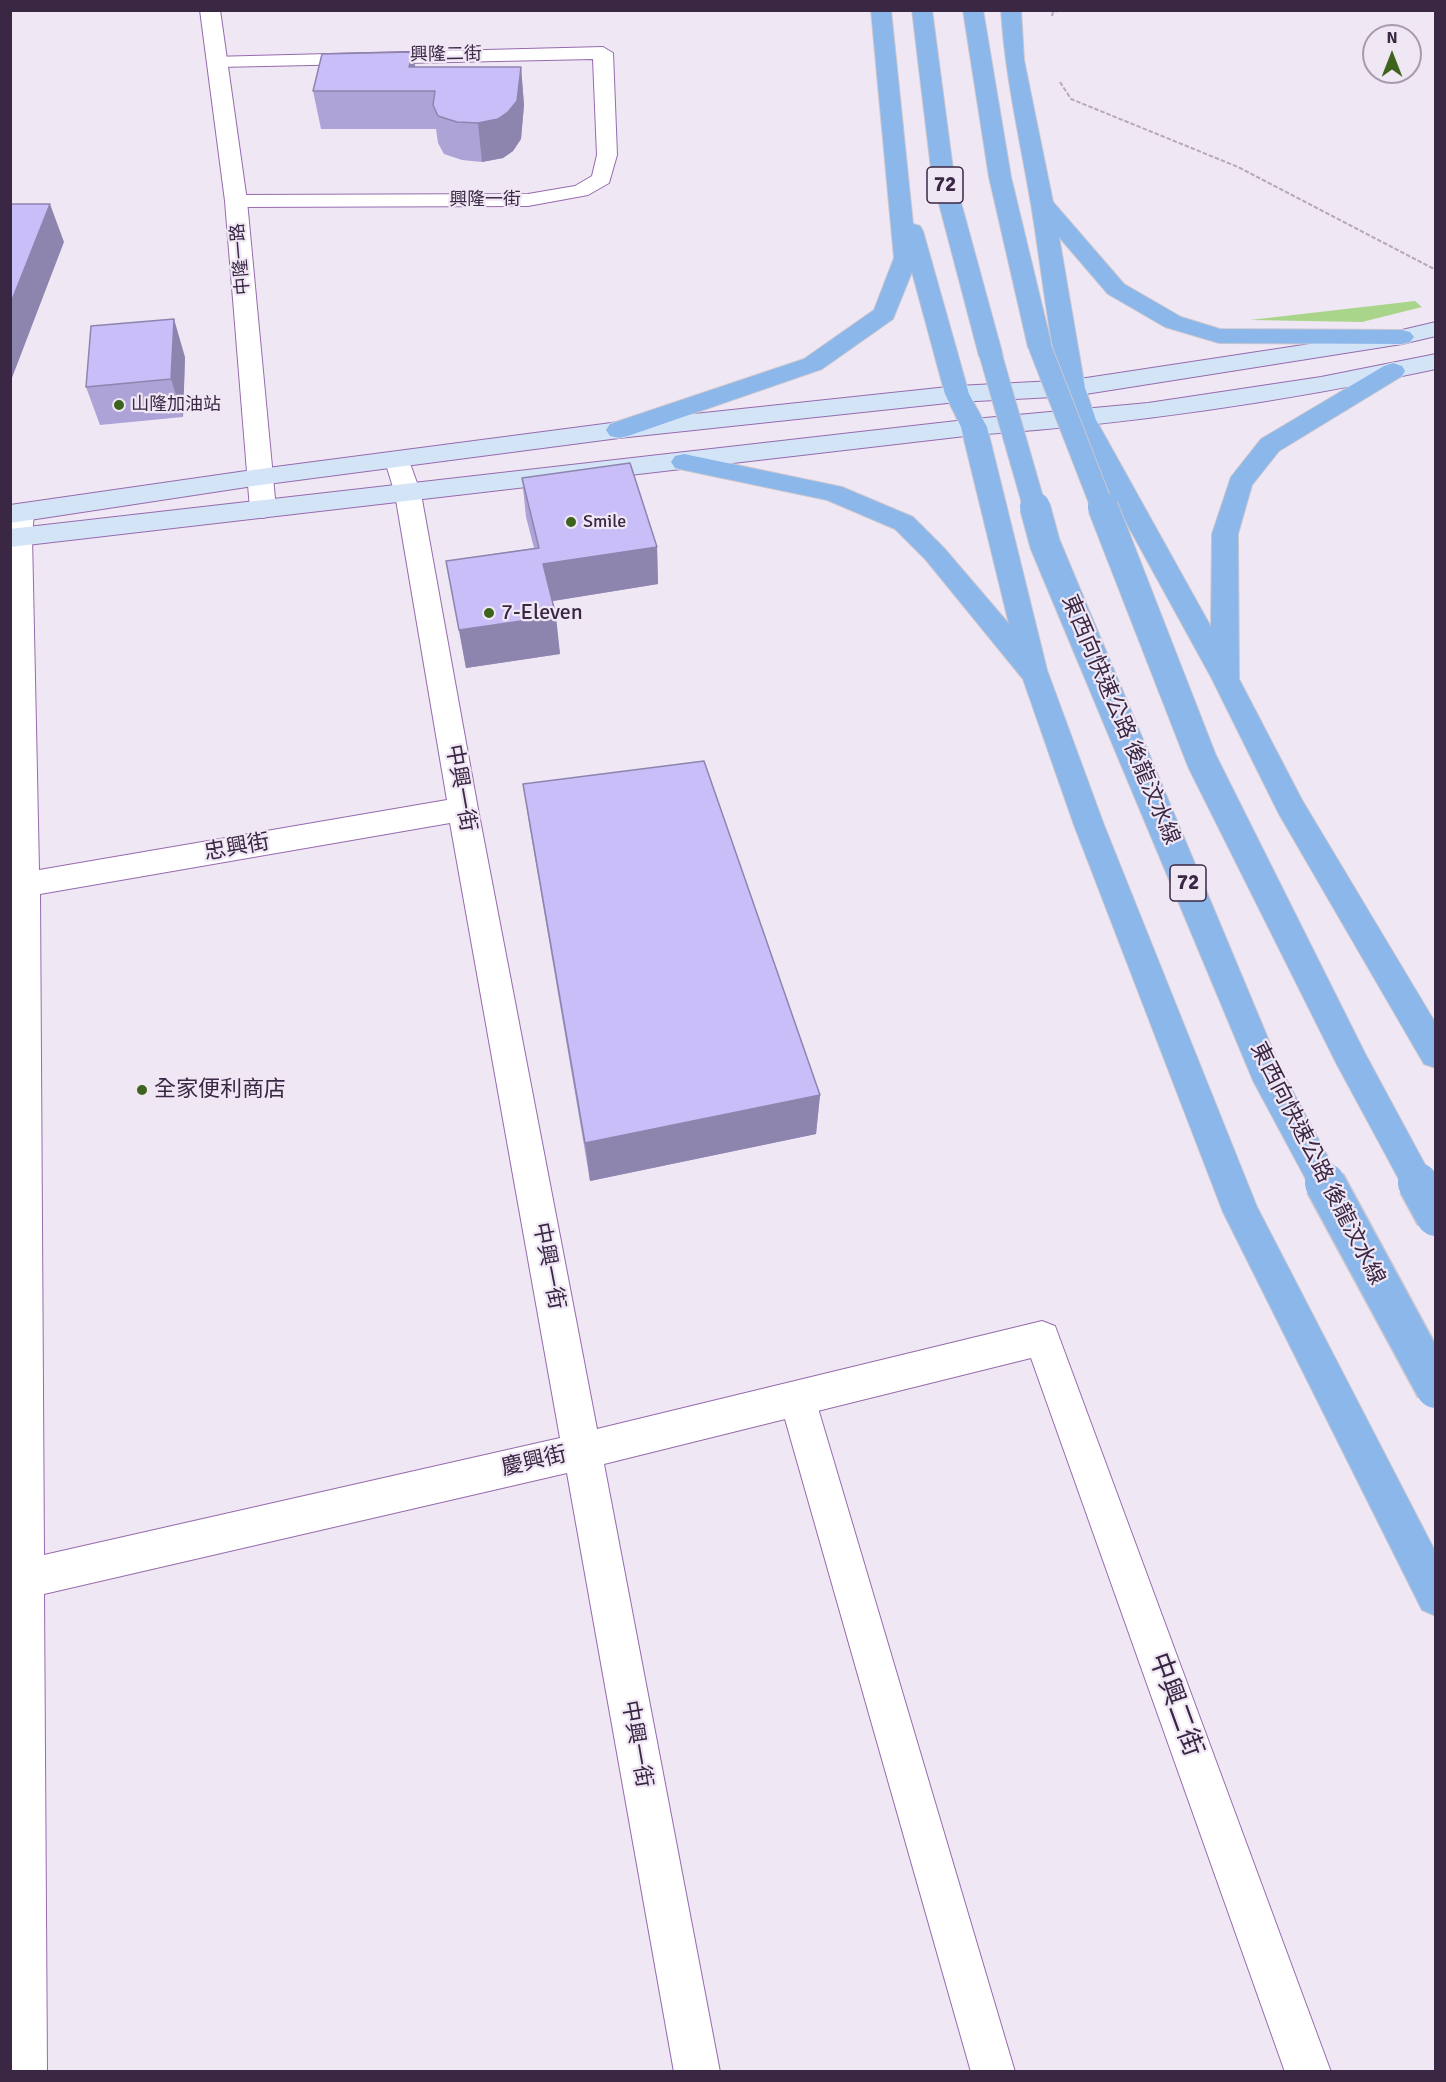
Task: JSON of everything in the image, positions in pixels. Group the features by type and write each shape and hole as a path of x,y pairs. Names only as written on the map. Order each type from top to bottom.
{"highway":[{"path":"619,430 813,364 885,314 905,258 881,10"},
{"name":"東西向快速公路 後龍汶水線","path":"922,10 943,177 1046,544 1267,1076 1436,1388"},
{"path":"973,10 1000,177 1040,347 1202,760 1352,1059 1436,1216"},
{"path":"1011,10 1014,60 1042,203 1072,388 1083,420 1225,678 1290,806 1436,1054"},
{"path":"897,177 957,394 974,427 1036,675 1089,825 1241,1212 1436,1596"},
{"path":"1042,203 1116,290 1173,322 1219,336 1401,337"},
{"path":"1225,678 1225,534 1240,483 1269,445 1394,370"},
{"path":"684,462 833,493 904,523 934,554 1036,675"}],"main road":[{"path":"15,525 260,477 398,461 619,430 957,394 1072,388 1401,337 1436,329"},
{"path":"15,525 263,509 974,427 1083,420 1251,396 1436,361"}],"street":[{"name":"中隆一路","path":"210,10 236,201 263,509"},
{"name":"中興一街","path":"398,461 408,494 463,808 697,2072"},
{"path":"15,525 24,1579 24,2072"},
{"name":"忠興街","path":"17,886 463,808"},
{"name":"慶興街","path":"24,1579 582,1451 1042,1338"},
{"name":"中興二街","path":"1042,1338 1308,2072"}],"lane":[{"name":"興隆二街","path":"218,61 603,53"},
{"name":"興隆一街","path":"236,201 528,200 581,191 603,178 607,155 603,53"},
{"path":"797,1398 993,2072"}],"path":[{"path":"1050,22 1053,12 1063,10"},
{"path":"1059,81 1071,99 1238,167 1436,270"}],"green space":[{"path":"1415,301 1422,307 1362,322 1250,320"}],"building":[{"path":"413,52 409,67 521,67 517,101 498,119 478,123 457,122 438,116 433,105 435,91 313,91 322,54"},
{"path":"10,204 50,204 10,305"},
{"path":"174,319 171,379 86,387 91,326"},
{"path":"630,463 657,547 543,564 556,616 459,630 446,561 539,548 522,478"},
{"path":"704,761 820,1095 585,1143 523,784"}],"place":[{"name":"山隆加油站","path":"119,405"},
{"name":"Smile","path":"571,522"},
{"name":"7-Eleven","path":"489,613"},
{"name":"全家便利商店","path":"142,1090"}]}
